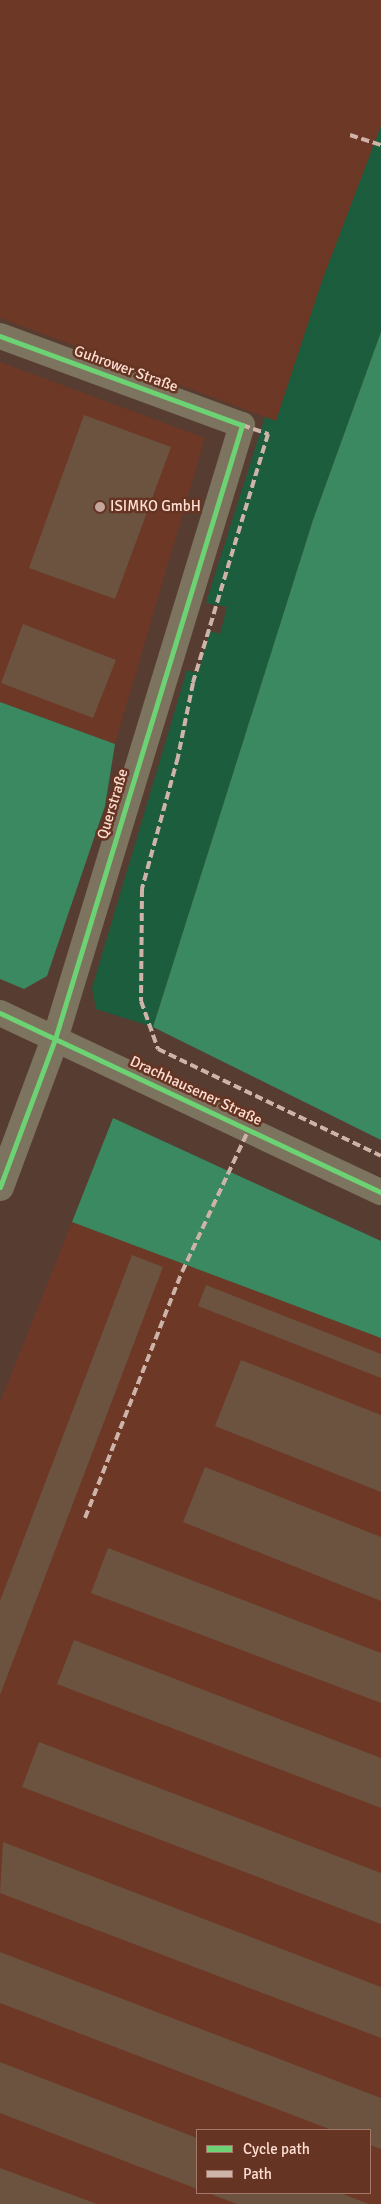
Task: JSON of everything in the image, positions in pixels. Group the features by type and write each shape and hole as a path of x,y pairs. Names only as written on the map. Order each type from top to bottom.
{"street":[{"name":"Guhrower Straße","path":"0,336 242,425"},
{"name":"Querstraße","path":"0,1187 55,1039 242,425"},
{"name":"Drachhausener Straße","path":"0,1013 381,1192"}],"shaded area":[{"path":"0,0 381,0 381,126 322,281 276,421 0,318"},
{"path":"0,362 205,438 115,744 0,702"},
{"path":"72,1222 381,1338 381,2204 0,2204 0,1402"}],"green space":[{"path":"381,126 381,332 313,520 153,1027 96,1009 92,988 187,670 198,673 210,631 220,634 227,607 206,603 265,417 276,421 322,281"},
{"path":"381,332 381,1140 153,1027 313,520"},
{"path":"0,702 115,744 105,806 47,976 24,989 0,979"},
{"path":"113,1118 381,1241 381,1338 72,1222"}],"building":[{"name":"ISIMKO GmbH","path":"84,415 171,447 115,599 29,568"},
{"path":"23,624 116,660 93,718 1,683"},
{"path":"132,1255 163,1267 0,1695 0,1601"},
{"path":"206,1285 381,1354 381,1378 198,1306"},
{"path":"241,1360 381,1415 381,1492 215,1426"},
{"path":"205,1467 381,1537 381,1601 183,1522"},
{"path":"108,1548 381,1653 381,1703 91,1593"},
{"path":"74,1640 381,1758 381,1808 57,1684"},
{"path":"39,1742 381,1873 381,1924 22,1787"},
{"path":"3,1842 381,1987 381,2038 0,1893"},
{"path":"0,1952 381,2098 381,2149 371,2145 371,2129 329,2129 0,2003"},
{"path":"0,2062 196,2138 196,2189 0,2113"},
{"path":"0,2168 97,2204 0,2204"},
{"path":"211,2194 343,2194 369,2204 237,2204"}],"marked path":[{"path":"350,135 381,145"},
{"path":"242,425 268,434 193,683 178,757 142,889 141,1001 158,1049 381,1156"},
{"path":"85,1518 182,1272 249,1129"}],"cycle path":[{"path":"0,336 242,425 55,1039 0,1187"},
{"path":"0,1013 381,1192"}],"place":[{"name":"ISIMKO GmbH","path":"100,507"}]}
